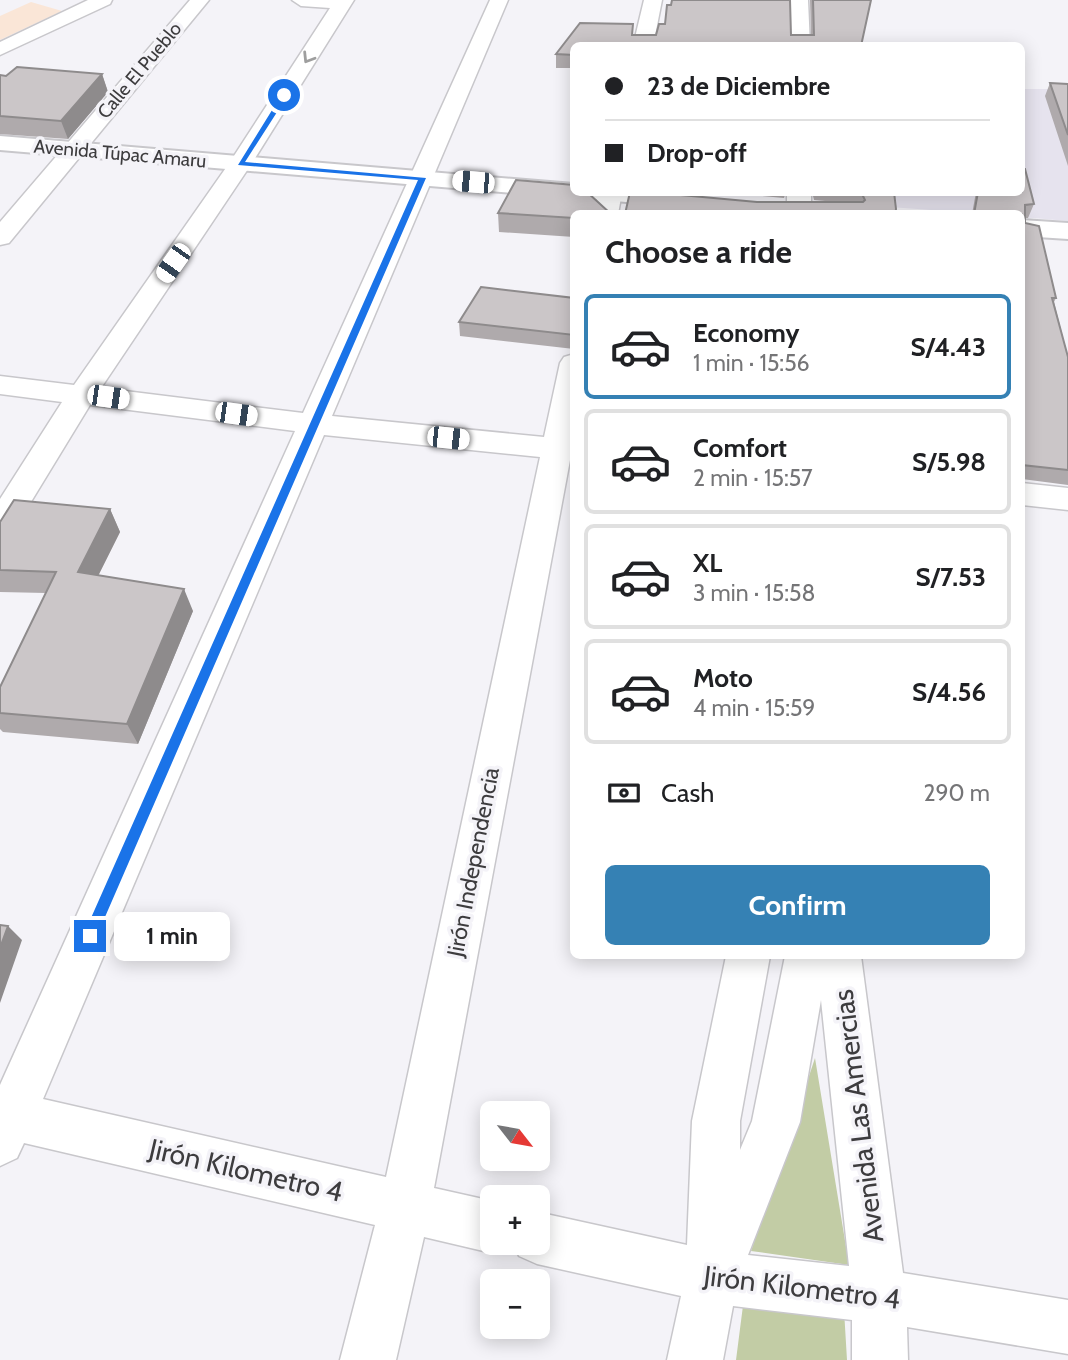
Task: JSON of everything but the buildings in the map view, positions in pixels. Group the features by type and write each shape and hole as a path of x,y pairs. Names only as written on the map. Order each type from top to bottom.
{"street":[{"path":"0,48 103,0"},
{"name":"Calle El Pueblo","path":"0,238 200,0"},
{"path":"0,524 82,394 241,163 343,2 302,0"},
{"path":"4,1123 499,0"},
{"path":"644,42 653,0"},
{"path":"799,0 800,42"},
{"name":"Avenida Túpac Amaru","path":"0,143 570,191"},
{"path":"605,198 704,202"},
{"path":"772,208 805,207"},
{"path":"1025,228 1068,233"},
{"path":"0,385 313,424 565,449"},
{"name":"Jirón Independencia","path":"368,1360 405,1208 565,449 570,401"},
{"path":"1025,494 1068,499"},
{"path":"695,1360 712,1278 716,1121 747,959"},
{"path":"712,1278 776,1122 806,959"},
{"name":"Avenida Las Amercias","path":"839,959 879,1296 880,1360"},
{"name":"Jirón Kilometro 4","path":"4,1123 480,1224"},
{"name":"Jirón Kilometro 4","path":"550,1241 712,1278 879,1296 1068,1327"}],"shaded area":[{"path":"31,2 62,11 0,40 0,16"},
{"path":"1025,89 1068,89 1068,221 1025,217 1025,210 890,207 889,196 1025,196"}],"green space":[{"path":"815,1058 849,1265 751,1251"},
{"path":"745,1290 844,1310 847,1360 736,1360"}],"route":[{"path":"90,936 422,178 241,163 284,95"}]}
